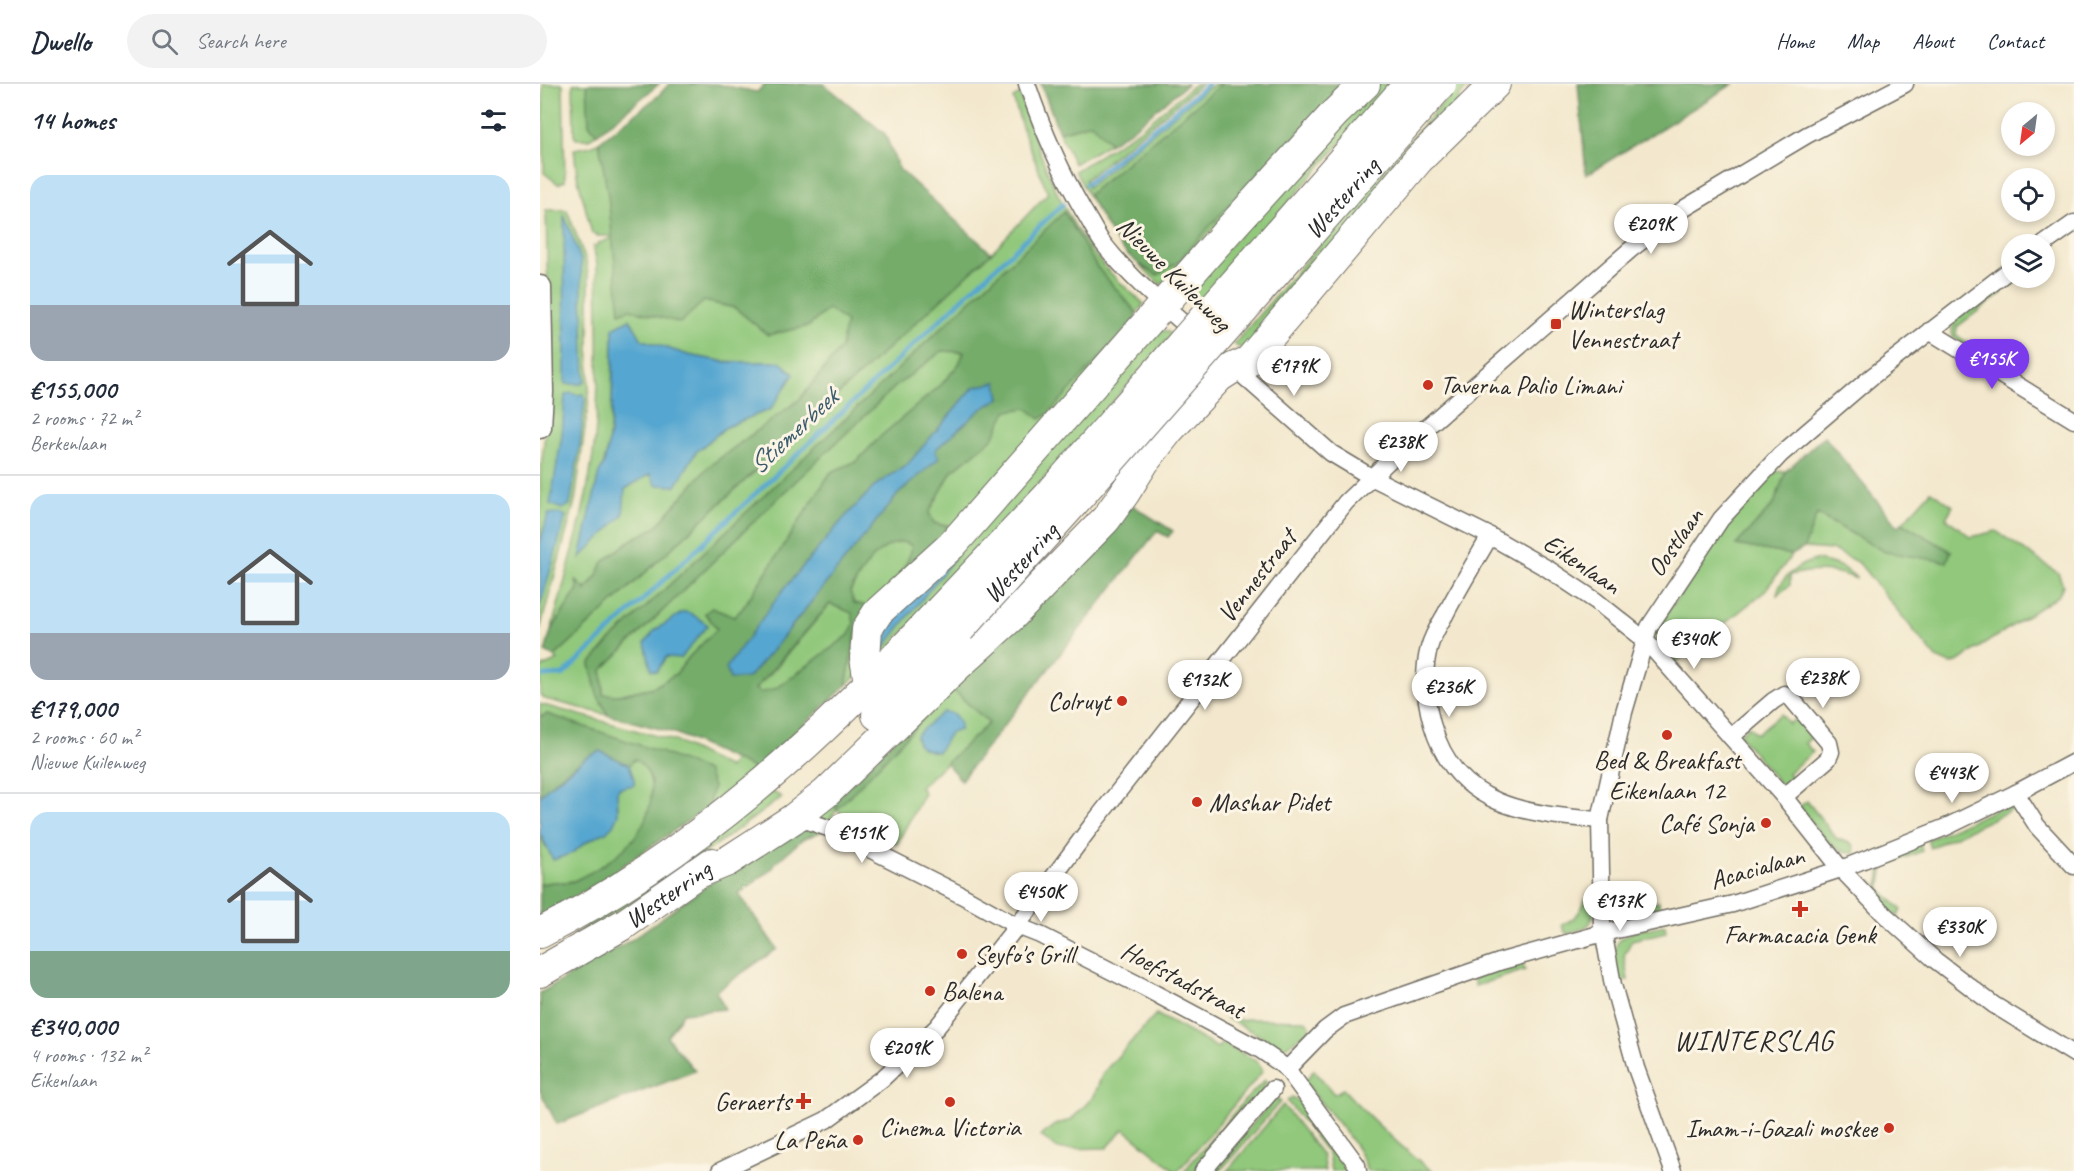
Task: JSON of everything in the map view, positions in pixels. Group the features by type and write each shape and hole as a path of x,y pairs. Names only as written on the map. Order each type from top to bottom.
{"highway":[{"path":"869,683 865,658 867,629 878,612 952,545 1289,163 1365,84"},
{"name":"Westerring","path":"540,972 626,923 696,874 788,801 834,758 950,620 1049,495 1409,84"},
{"name":"Westerring","path":"540,933 595,903 658,863 737,805 793,757 869,683 950,620 1069,508 1441,84"},
{"path":"696,874 728,861 793,819 826,793 1009,619 1106,519 1169,429 1223,373 1249,362 1419,159 1495,84"}],"street":[{"name":"Nieuwe Kuilenweg","path":"1027,84 1063,174 1100,240 1114,256 1162,305 1331,453 1371,477"},
{"name":"Vennestraat","path":"720,1171 826,1120 882,1079 937,1027 1017,926 1092,825 1346,502 1371,477 1630,250 1685,208 1807,135 1905,84"},
{"path":"2055,236 2074,223"},
{"name":"Oostlaan","path":"1673,1171 1636,1068 1613,985 1603,933 1600,820 1624,711 1649,627 1721,519 1780,455 1929,331 2001,276"},
{"path":"540,287 542,392 540,427"},
{"path":"1929,331 2074,420"},
{"name":"Eikenlaan","path":"1371,477 1490,536 1596,601 1645,640 1784,797 1841,869 1886,915 1935,960 1994,1005 2074,1054"},
{"path":"1490,536 1458,590 1429,648 1424,683 1434,731 1455,770 1480,794 1511,806 1545,815 1600,820"},
{"path":"1731,737 1773,700 1784,694 1791,698 1829,743 1832,752 1828,759 1784,797"},
{"name":"Acacialaan","path":"1287,1069 1325,1030 1344,1016 1503,961 1603,933 1733,904 1841,869 1946,826 2016,794 2074,762"},
{"path":"2016,794 2037,826 2074,866"},
{"name":"Hoefstadstraat","path":"793,819 821,825 856,842 1259,1048 1287,1069 1357,1165 1359,1171"},
{"path":"1203,1171 1273,1089"}],"green space":[{"path":"543,84 563,84 565,181 558,184 544,173"},
{"path":"573,84 587,84 589,124 597,134 589,139 576,139 574,135"},
{"path":"587,84 659,84 597,134 589,124"},
{"path":"669,84 716,84 757,92 765,84 824,84 885,134 899,169 991,253 554,657 545,652 551,631 578,589 576,580 586,590 598,574 603,562 631,540 655,528 708,467 800,399 841,348 846,322 828,309 809,326 768,335 735,308 704,301 680,323 630,309 620,313 608,196 599,142 658,96"},
{"path":"1041,84 1187,84 1130,131 1110,143 1091,123 1059,132"},
{"path":"1195,84 1201,84 1085,180 1088,187 1205,90 1215,84 1221,84 1088,195 1075,171 1139,130"},
{"path":"1221,84 1347,84 1248,184 1177,263 1158,275 1124,251 1109,231 1088,195"},
{"path":"1347,84 1161,285 1140,266 1158,275"},
{"path":"1373,84 1393,84 1195,308 1186,294"},
{"path":"1459,84 1470,84 1459,97 1459,103 1251,346 1239,348 1234,344"},
{"path":"1578,84 1733,84 1586,175"},
{"path":"1020,94 1043,159 1072,221 1103,265 1144,304 860,672 846,686 856,632 947,525 934,523 929,513 952,471 993,438 1006,411 1027,408 1136,312 1097,267 1064,213 609,642 590,665 597,694 608,715 545,699 540,695 540,668 558,660 554,657 991,253 1048,193 1013,98"},
{"path":"1091,123 1110,143 1074,164 1059,132"},
{"path":"599,142 630,309 680,322 704,301 735,308 768,335 809,326 828,309 846,321 841,348 800,399 708,467 655,528 631,540 603,562 598,574 585,590 576,582 578,589 551,631 582,511 595,438 598,329 597,264 593,246 610,239 609,236 592,234 577,175 574,149","holes":["630,319 642,340 688,355 726,362 780,362 771,409 726,427 696,452 676,486 650,474 625,489 581,557 599,473 608,446 612,404 613,328"]},
{"path":"546,210 567,210 586,261 589,283 589,399 575,501 540,629 540,476 550,393"},
{"path":"1064,212 1097,267 1136,312 1136,319 1048,414 1040,419 1027,408 1007,411 993,438 952,471 929,513 934,523 948,525 941,538 856,632 846,686 755,769 675,733 608,715 597,694 590,664 609,642","holes":["942,351 964,352 959,364 942,384 880,437 857,461 831,472 743,608 734,617 712,608 705,613 717,629 676,674 654,687 618,695 603,694 602,670 896,386","974,387 1000,398 980,410 935,450 938,458 898,494 770,653 783,590 844,518 877,484 907,465","901,542 912,546 901,572 871,607 854,603 850,591 860,575 876,554","830,604 852,613 854,624 849,635 777,688 760,693 755,689"]},
{"path":"1996,287 2002,293 1957,327 1956,335 1975,347 1973,351 1953,337 1952,329 1966,309"},
{"path":"1160,330 1172,335 1002,526 873,665 875,631"},
{"path":"942,351 964,352 959,364 942,384 880,437 857,461 831,472 743,608 734,617 712,608 705,614 718,628 676,674 654,687 618,695 603,695 602,670 896,386"},
{"path":"1824,436 1898,527 1902,523 1951,551 1947,562 1885,552 1817,514 1804,548 1792,555 1736,545 1774,504 1786,471"},
{"path":"1786,471 1774,504 1736,545 1792,555 1764,592 1675,663 1655,641 1656,630 1728,521 1770,472"},
{"path":"1931,491 1953,506 1946,518 1971,537 1996,531 2058,573 2063,585 2059,595 1957,662 1950,664 1936,658 1859,563 1833,550 1804,548 1816,514 1885,552 1950,551 1902,523"},
{"path":"1127,502 1173,531 1168,537 1157,531 961,780 946,763 989,723 952,689 836,810 835,800"},
{"path":"901,542 912,546 906,564 896,579 871,607 853,603 850,592 870,561 883,549"},
{"path":"1816,560 1838,566 1857,579 1832,572 1799,573 1790,575 1790,585 1777,595 1782,583 1791,572 1803,564"},
{"path":"830,604 853,613 854,624 849,635 777,688 760,693 755,689 772,672"},
{"path":"952,689 989,723 920,787 924,793 897,844 836,810 829,823 817,817"},
{"path":"540,704 675,741 729,768 734,759 755,769 708,807 713,787 547,714 540,717"},
{"path":"547,714 660,752 707,771 713,787 708,807 595,885 540,917 540,885 576,880 614,858 642,827 652,793 651,781 640,763 635,759 629,765 600,751 567,771 540,797 540,717"},
{"path":"1781,714 1789,724 1799,716 1815,734 1805,743 1813,752 1788,773 1795,782 1785,790 1739,735 1749,726 1756,734"},
{"path":"635,759 648,771 652,792 648,814 634,838 614,858 576,880 540,885 540,833 545,847 572,853 588,841 606,832 618,806 619,788 634,784 629,765"},
{"path":"771,791 782,797 655,889 573,937 598,914"},
{"path":"1807,801 1837,839 1853,844 1855,853 1847,853 1839,849 1824,837 1799,807"},
{"path":"2013,802 2020,806 1930,848 1927,840"},
{"path":"801,827 823,831 803,839 774,864 774,867 739,894 777,949 716,991 725,1009 683,1013 667,1037 695,1071 557,1124 540,1091 540,993 631,940 734,866"},
{"path":"1920,843 1922,851 1884,866 1880,889 1902,910 1897,917 1874,895 1878,891 1882,858"},
{"path":"1608,892 1616,892 1616,899 1626,909 1659,902 1660,910 1623,919 1611,908"},
{"path":"1586,899 1595,903 1591,922 1584,928 1566,934 1562,925 1577,915"},
{"path":"1665,925 1666,932 1632,940 1624,956 1628,980 1619,982 1615,949 1622,938 1636,931"},
{"path":"1522,962 1525,970 1475,986 1473,978"},
{"path":"1156,1014 1218,1048 1222,1042 1256,1061 1263,1071 1178,1171 1171,1171 1173,1169 1124,1129 1107,1148 1058,1149 1041,1136 1057,1124 1071,1120 1094,1096 1103,1073"},
{"path":"1228,1014 1242,1021 1247,1019 1304,1020 1310,1025 1310,1029 1283,1048 1226,1018"},
{"path":"1314,1070 1334,1094 1343,1089 1386,1132 1432,1171 1367,1171 1357,1148 1305,1082"},
{"path":"1265,1080 1267,1083 1261,1092 1194,1171 1184,1171 1244,1101"},
{"path":"1292,1097 1304,1104 1353,1171 1331,1171 1328,1154 1287,1101"},
{"path":"1278,1099 1280,1102 1220,1171 1211,1171 1274,1100"},
{"path":"1283,1105 1322,1155 1325,1171 1227,1171"}],"water":[{"path":"564,215 581,260 585,381 581,384 565,384"},
{"path":"630,319 642,340 688,355 726,362 780,362 794,374 771,409 726,427 696,452 676,486 656,485 650,474 625,489 623,515 580,558 599,473 608,446 613,382 613,328"},
{"path":"997,382 1000,398 980,410 935,450 939,458 898,494 748,678 730,679 726,668 783,590 844,518 877,484 907,465 974,387"},
{"path":"583,394 585,398 570,505 562,509 550,504 562,435 565,395"},
{"path":"558,513 566,516 540,607 540,543 548,514"},
{"path":"956,556 886,645 881,650 876,649 880,623"},
{"path":"683,612 690,613 708,625 681,658 666,657 657,671 651,670 645,643 655,630"},
{"path":"943,712 956,717 960,730 950,733 938,752 923,748 918,743 916,735"},
{"path":"600,751 629,765 634,785 619,788 617,793 618,814 613,825 606,832 588,841 572,853 553,860 540,833 540,797 547,788 587,757"}],"waterway":[{"name":"Stiemerbeek","path":"1086,184 1208,84"},
{"name":"Stiemerbeek","path":"544,676 563,675 1063,204"}],"place":[{"name":"Winterslag Vennestraat","path":"1556,324"},
{"name":"Taverna Palio Limani","path":"1428,385"},
{"name":"Colruyt","path":"1122,701"},
{"name":"Bed & Breakfast Eikenlaan 12","path":"1667,735"},
{"name":"Mashar Pidet","path":"1197,802"},
{"name":"Café Sonja","path":"1766,823"},
{"name":"Farmacacia Genk","path":"1800,909"},
{"name":"Seyfo's Grill","path":"962,954"},
{"name":"Balena","path":"930,991"},
{"name":"Geraerts","path":"803,1101"},
{"name":"Cinema Victoria","path":"950,1102"},
{"name":"Imam-i-Gazali moskee","path":"1889,1128"},
{"name":"La Peña","path":"858,1140"}],"district":[{"name":"WINTERSLAG","path":"1754,1040"}]}
